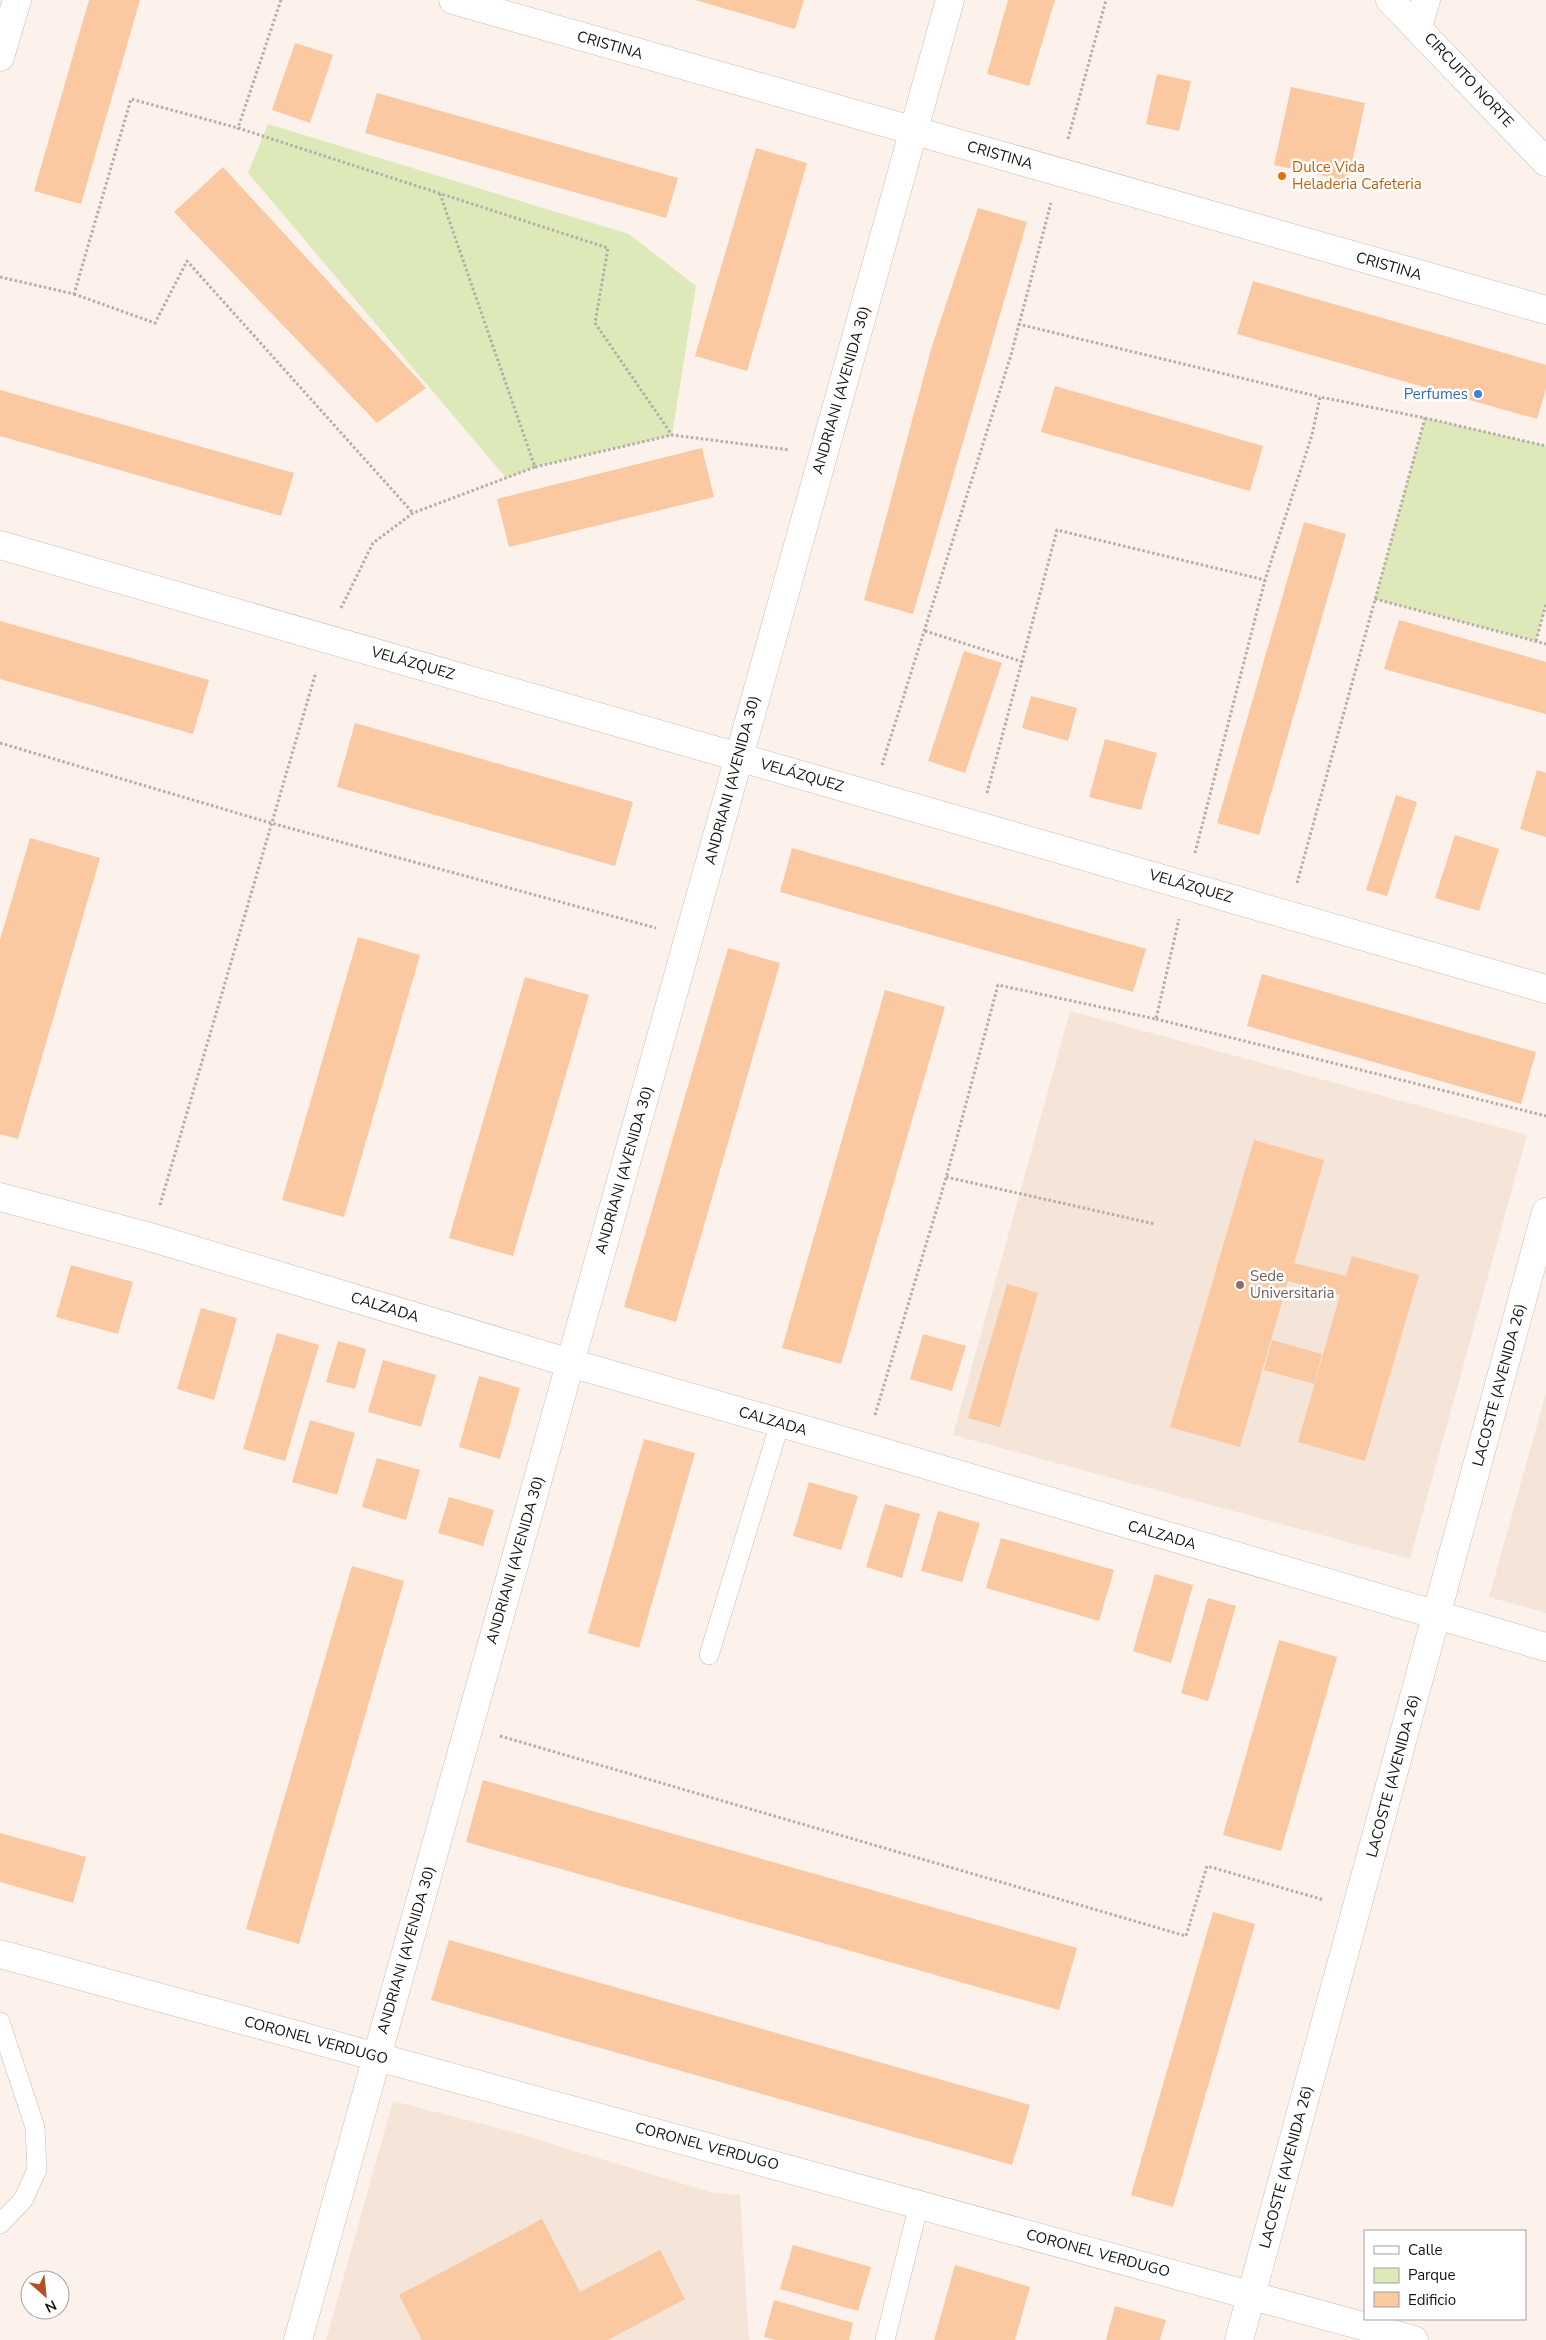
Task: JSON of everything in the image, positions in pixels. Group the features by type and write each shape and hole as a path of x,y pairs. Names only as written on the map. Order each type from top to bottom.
{"street":[{"path":"0,57 17,0"},
{"name":"CRISTINA","path":"453,0 1546,310"},
{"name":"ANDRIANI (AVENIDA 30)","path":"298,2340 950,0"},
{"name":"CIRCUITO NORTE","path":"1390,0 1546,162"},
{"path":"1418,27 1426,0"},
{"name":"VELÁZQUEZ","path":"0,544 1546,988"},
{"name":"CALZADA","path":"0,1197 150,1237 570,1363 865,1447 1546,1647"},
{"name":"LACOSTE (AVENIDA 26)","path":"1239,2340 1546,1212"},
{"name":"CORONEL VERDUGO","path":"0,1954 1414,2340"}],"lane":[{"path":"709,1655 780,1423"},
{"path":"0,2022 35,2127 37,2170 23,2200 0,2224"},
{"path":"885,2340 919,2204"}],"path":[{"path":"238,128 281,0"},
{"path":"74,294 131,99 238,128 608,248 595,323 672,435"},
{"path":"440,194 535,467"},
{"path":"0,277 74,294 156,323 187,261 413,513"},
{"path":"1018,324 1320,397 1425,418 1546,446"},
{"path":"873,795 1011,355"},
{"path":"1156,1019 1187,885 1265,580 1312,435 1320,397"},
{"path":"1288,914 1425,418"},
{"path":"150,1237 326,638 373,542 413,513 535,467 672,435 822,455"},
{"path":"978,825 1057,530 1265,580"},
{"path":"1375,600 1546,644"},
{"path":"1536,641 1546,604"},
{"path":"926,631 1023,662"},
{"path":"0,743 271,823 688,937"},
{"path":"865,1447 946,1178 998,985 1156,1019 1546,1116"},
{"path":"946,1178 1155,1224"},
{"path":"468,1727 1186,1936 1207,1866 1356,1910"}],"shaded area":[{"name":"Sede Universitaria","path":"1070,1011 1527,1135 1410,1559 953,1435"},
{"path":"1546,1393 1546,1613 1489,1597"},
{"path":"393,2101 506,2130 710,2192 740,2195 749,2340 326,2340"}],"green space":[{"path":"268,124 629,234 696,286 672,435 535,467 506,478 248,173"},
{"path":"1425,418 1546,446 1546,604 1536,641 1375,599"}],"building":[{"path":"89,0 140,0 81,204 34,191"},
{"path":"695,0 804,0 795,29"},
{"path":"1008,0 1055,0 1029,86 987,74"},
{"path":"295,43 333,55 310,123 272,110"},
{"path":"1157,74 1191,81 1179,131 1146,124"},
{"path":"1291,87 1365,103 1348,181 1274,165"},
{"path":"377,93 678,178 666,218 365,133"},
{"path":"756,148 807,163 747,371 695,356"},
{"path":"223,167 426,388 377,423 174,212"},
{"path":"978,208 1027,222 913,614 864,600 932,346"},
{"path":"1253,281 1546,365 1546,389 1537,419 1237,334"},
{"path":"1055,386 1263,446 1250,491 1041,432"},
{"path":"0,390 294,473 281,516 0,436"},
{"path":"702,448 714,497 509,547 497,499"},
{"path":"1304,522 1346,534 1259,835 1217,823"},
{"path":"1399,620 1546,662 1546,714 1384,669"},
{"path":"0,621 209,680 193,734 0,679"},
{"path":"964,651 1002,663 965,773 928,761"},
{"path":"1031,696 1077,708 1068,741 1022,728"},
{"path":"355,723 633,802 615,866 337,787"},
{"path":"1105,739 1157,753 1141,810 1089,797"},
{"path":"1537,770 1546,773 1546,837 1520,829"},
{"path":"1396,795 1417,802 1387,896 1366,890"},
{"path":"1455,835 1499,849 1479,911 1435,898"},
{"path":"30,838 100,858 18,1139 0,1134 0,940"},
{"path":"792,848 1146,949 1133,992 780,892"},
{"path":"358,937 420,955 344,1217 282,1200"},
{"path":"728,948 780,963 676,1322 624,1307"},
{"path":"1262,974 1536,1052 1521,1104 1247,1026"},
{"path":"525,977 589,995 513,1256 449,1238"},
{"path":"885,990 945,1007 841,1364 782,1348"},
{"path":"1254,1140 1324,1160 1294,1263 1346,1276 1352,1256 1419,1275 1365,1461 1298,1442 1340,1295 1288,1281 1240,1447 1170,1427"},
{"path":"71,1265 133,1282 118,1334 56,1317"},
{"path":"1007,1284 1038,1293 1000,1427 968,1418"},
{"path":"201,1308 237,1318 214,1400 177,1389"},
{"path":"277,1333 319,1345 285,1461 243,1449"},
{"path":"923,1334 966,1346 952,1391 910,1379"},
{"path":"1272,1340 1322,1354 1314,1384 1264,1370"},
{"path":"338,1341 366,1349 355,1389 326,1382"},
{"path":"383,1360 436,1375 421,1427 368,1412"},
{"path":"479,1376 520,1388 500,1459 459,1447"},
{"path":"310,1420 355,1433 337,1495 292,1482"},
{"path":"644,1439 695,1453 639,1648 588,1633"},
{"path":"377,1458 420,1470 406,1520 362,1507"},
{"path":"809,1482 858,1496 841,1550 793,1536"},
{"path":"449,1497 494,1510 483,1546 438,1533"},
{"path":"885,1504 920,1514 902,1578 866,1567"},
{"path":"938,1511 980,1523 962,1582 921,1571"},
{"path":"1001,1538 1114,1570 1099,1621 986,1588"},
{"path":"352,1566 404,1581 299,1944 246,1929"},
{"path":"1155,1574 1193,1585 1171,1663 1133,1651"},
{"path":"1208,1598 1236,1606 1208,1701 1181,1693"},
{"path":"1279,1640 1337,1657 1281,1851 1223,1835"},
{"path":"483,1780 1077,1948 1059,2010 466,1842"},
{"path":"0,1833 86,1857 73,1903 0,1882"},
{"path":"1213,1912 1255,1924 1173,2207 1131,2195"},
{"path":"449,1940 1030,2105 1012,2165 431,2000"},
{"path":"542,2219 580,2292 660,2250 685,2299 608,2340 422,2340 399,2295"},
{"path":"793,2245 871,2267 858,2311 780,2289"},
{"path":"955,2265 1030,2287 1015,2340 934,2340"},
{"path":"774,2300 853,2323 849,2340 776,2340 764,2337"},
{"path":"1115,2306 1166,2320 1160,2340 1106,2340"}],"place":[{"name":"Dulce Vida Heladeria Cafeteria","path":"1282,176"},
{"name":"Perfumes","path":"1478,394"},
{"name":"Sede Universitaria","path":"1240,1285"}]}
